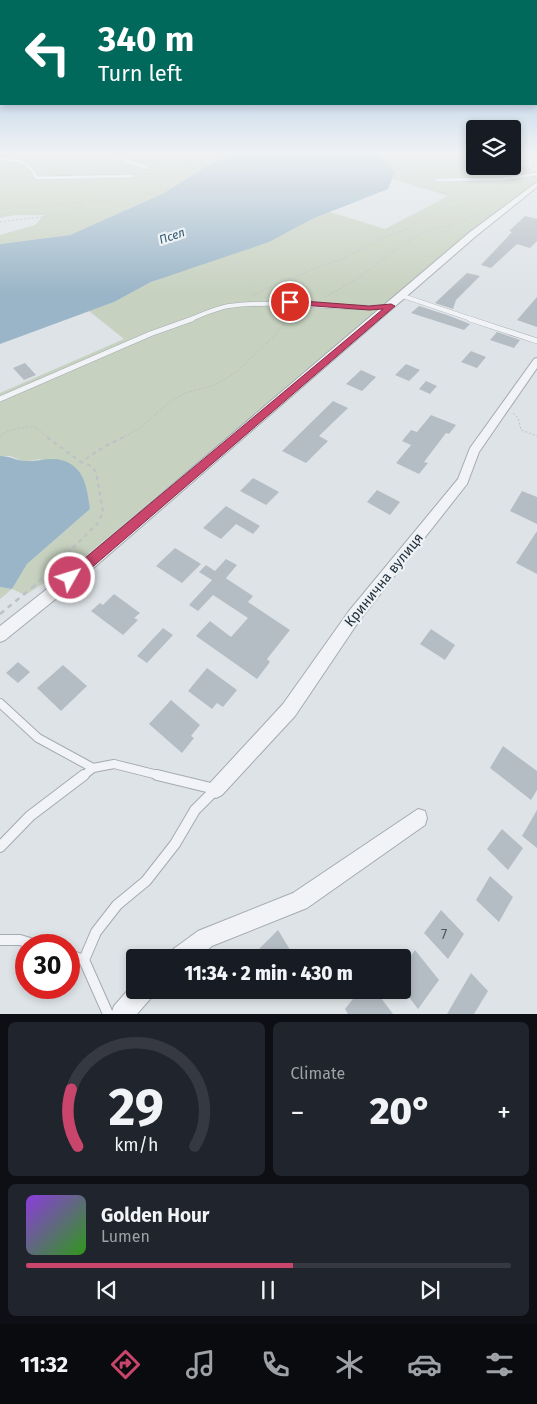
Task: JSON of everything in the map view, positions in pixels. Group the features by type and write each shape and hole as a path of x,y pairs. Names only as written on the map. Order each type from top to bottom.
{"street":[{"path":"0,635 92,560 403,296 473,234 517,199"},
{"name":"Кринична вулиця","path":"216,790 289,710 354,616 463,481 474,451 537,361"},
{"path":"192,949 206,938 300,901 418,818"},
{"path":"122,1014 135,999"}],"lane":[{"path":"403,296 537,341"},
{"path":"0,399 150,334 227,306 299,303 369,308 391,306"},
{"path":"0,703 38,738 93,768"},
{"path":"0,846 30,816 93,768 114,764 216,790"},
{"path":"108,1014 84,960 96,932 117,905 146,881 175,844 195,810 216,790"},
{"path":"0,940 15,940"},
{"path":"80,959 84,960"}],"path":[{"path":"0,209 124,199"},
{"path":"227,306 316,268 342,259 382,238 408,229 453,199"},
{"path":"438,208 474,206 490,201"},
{"path":"313,304 357,278 410,240 464,218 475,216 489,205 490,201"},
{"path":"0,222 74,214 82,203"},
{"path":"81,462 105,446 139,430 171,401 185,393 215,385 236,372 282,327 295,312 299,303"},
{"path":"505,409 518,418 521,430 537,436"},
{"path":"0,436 10,430 32,426 81,462 91,466 96,472 103,512 98,523 25,595 0,614"}],"green space":[{"path":"0,199 150,199 70,235 0,244 0,235 35,225 44,215 15,215 0,218"},
{"path":"442,199 514,199 377,311 81,560 25,595 12,589 27,564 90,509 40,459 25,462 10,456 0,456 0,393 124,339 89,311 114,302 151,282 330,212 385,229"},
{"path":"0,587 12,589 0,599"}],"water":[{"name":"Псел","path":"150,199 362,199 312,219 269,242 151,282 114,302 0,344 0,244 70,235"},
{"path":"0,456 26,461 57,459 69,463 75,467 83,479 90,509 27,564 12,589 0,587"}],"building":[{"path":"525,216 537,219 537,241 530,248 517,244 491,268 481,265 512,232 509,231"},
{"path":"467,273 480,276 456,300 453,309 435,303"},
{"path":"537,297 537,327 517,320"},
{"path":"419,306 470,324 464,330 411,313"},
{"path":"497,332 520,340 514,348 490,340"},
{"path":"471,351 486,357 477,368 461,362"},
{"path":"25,363 36,375 24,380 13,368"},
{"path":"406,364 420,370 409,381 395,375"},
{"path":"361,370 376,377 362,391 346,384"},
{"path":"426,381 437,386 430,394 419,389"},
{"path":"333,401 348,408 319,436 328,441 306,463 282,451"},
{"path":"431,415 456,425 449,434 446,433 424,462 428,463 419,474 396,463 411,445 402,441 411,430 417,432"},
{"path":"253,478 279,492 266,505 240,491"},
{"path":"377,490 400,502 390,515 367,502"},
{"path":"522,491 537,497 537,524 510,511"},
{"path":"226,506 260,526 253,534 236,524 221,539 203,528"},
{"path":"537,531 537,574 516,563"},
{"path":"175,548 201,564 182,583 156,566"},
{"path":"226,559 237,565 226,578 253,596 248,602 290,630 267,659 270,662 257,679 196,636 210,621 231,637 248,618 213,595 198,611 189,605 212,580 199,572 206,565 215,571"},
{"path":"114,594 140,613 134,618 138,620 123,635 91,611 100,603 103,605"},
{"path":"163,628 173,635 147,663 137,656"},
{"path":"431,629 455,645 445,660 420,644"},
{"path":"18,662 30,672 18,683 6,673"},
{"path":"63,665 87,686 61,711 37,688"},
{"path":"207,668 237,690 223,707 217,703 212,709 188,691"},
{"path":"171,700 200,725 191,736 194,738 182,753 149,724"},
{"path":"503,746 537,771 537,790 531,800 490,768"},
{"path":"537,810 537,848 522,836"},
{"path":"502,829 523,848 508,870 487,849"},
{"path":"490,876 513,897 499,922 476,900"},
{"path":"441,910 464,934 448,959 424,933"},
{"path":"278,930 290,949 259,949"},
{"path":"415,950 439,980 418,1009 410,999 411,955"},
{"path":"471,973 488,991 474,1014 447,1014"},
{"path":"353,999 382,999 393,1014 348,1014 345,1009"}],"route":[{"path":"70,578 391,306 369,308 290,302"}]}
